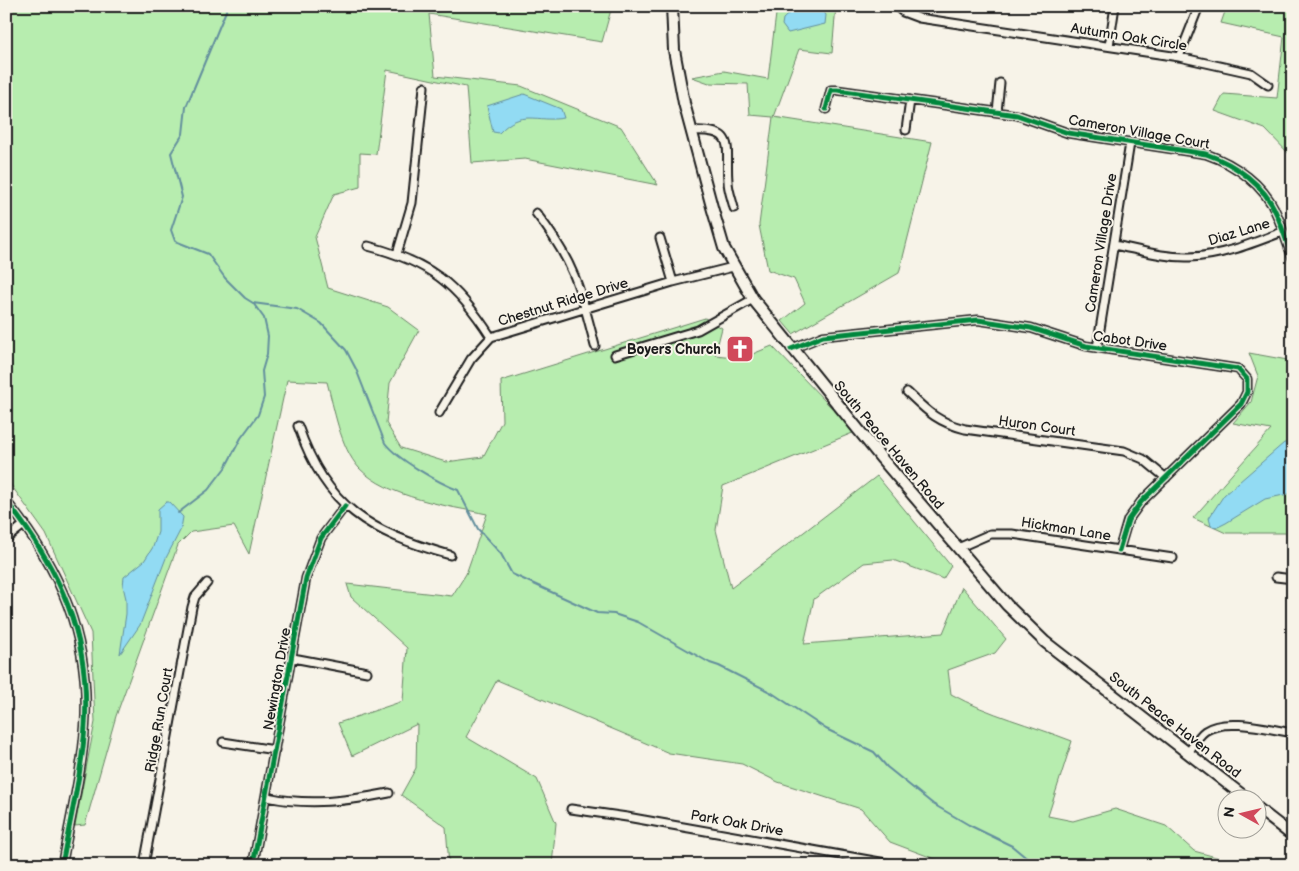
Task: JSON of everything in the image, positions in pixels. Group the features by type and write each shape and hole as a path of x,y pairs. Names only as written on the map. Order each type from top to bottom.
{"main road":[{"name":"South Peace Haven Road","path":"672,6 674,50 691,131 724,248 752,299 791,349 1007,605 1044,642 1233,788"},
{"path":"1266,815 1293,836"}],"street":[{"name":"Autumn Oak Circle","path":"896,6 903,12 918,18 1179,56 1251,73 1268,85"},
{"path":"1108,46 1115,6"},
{"path":"1179,56 1199,6"},
{"path":"996,112 1000,83"},
{"path":"398,254 412,203 424,86"},
{"name":"Cameron Village Court","path":"826,109 831,90 910,100 996,112 1034,120 1068,133 1190,150 1224,160 1258,187 1277,214 1293,258"},
{"path":"906,130 910,100"},
{"path":"691,131 713,130 720,133 726,140 728,148 728,183 734,208"},
{"name":"Cameron Village Drive","path":"1097,348 1130,143"},
{"path":"536,213 569,259 586,309 595,346"},
{"name":"Diaz Lane","path":"1114,245 1171,256 1190,257 1235,249 1282,232"},
{"path":"660,238 674,282"},
{"path":"368,246 398,254 430,270 455,289 472,308 491,337"},
{"name":"Chestnut Ridge Drive","path":"439,414 471,359 491,337 674,282 733,267"},
{"path":"615,355 698,330 752,299"},
{"name":"Cabot Drive","path":"791,349 823,336 978,320 1031,328 1097,348 1238,369 1247,378 1247,392 1241,404 1134,510 1124,530 1119,550"},
{"name":"Huron Court","path":"907,392 933,417 947,424 965,429 1124,451 1143,459 1166,478"},
{"path":"298,426 314,466 345,506 386,533 450,555"},
{"path":"6,501 25,524 59,580 77,636 85,684 83,751 62,865"},
{"name":"Newington Drive","path":"253,865 293,658 306,578 321,538 345,506"},
{"path":"6,538 25,524"},
{"name":"Hickman Lane","path":"958,548 990,534 1012,534 1173,558"},
{"path":"1276,577 1293,579"},
{"name":"Ridge Run Court","path":"144,865 192,607 195,597 206,583"},
{"path":"293,658 366,672"},
{"path":"1188,753 1204,731 1218,725 1242,725 1293,733"},
{"path":"223,742 275,750"},
{"path":"267,797 284,801 316,803 352,800 389,793"},
{"name":"Park Oak Drive","path":"572,809 897,865"}],"green space":[{"path":"6,6 612,6 602,42 429,14 435,76 521,86 621,127 658,185 525,159 472,163 466,87 387,70 376,154 360,153 360,187 334,194 315,237 328,288 388,307 419,330 390,383 386,423 401,448 446,462 483,457 502,421 501,381 705,318 722,328 715,355 743,358 772,346 855,432 723,486 716,530 731,588 877,476 951,566 943,579 893,560 864,563 814,599 804,644 943,633 962,587 1006,639 995,653 948,670 951,694 995,714 1072,741 1048,816 1073,821 1115,809 1166,826 1194,851 1245,865 951,865 890,842 861,809 778,782 742,764 669,753 497,680 466,737 537,779 556,823 552,865 482,865 475,863 474,865 449,865 446,827 401,795 416,768 417,724 352,756 338,723 403,701 407,648 351,597 347,584 452,596 466,574 487,514 437,504 402,494 371,478 359,468 347,449 338,427 327,382 287,380 249,554 234,526 191,532 178,545 116,716 85,825 75,826 95,722 91,633 46,534 6,478"},
{"path":"777,6 836,6 832,53 799,49 774,117 932,142 899,273 793,334 782,321 805,303 794,279 768,270 759,225 773,117 750,115 748,84 709,83 692,77 724,71 768,79"},
{"path":"1227,6 1293,6 1293,158 1265,129 1215,111 1224,94 1277,98 1284,37 1221,23"},
{"path":"1249,353 1293,361 1293,533 1226,533 1193,518 1271,430 1233,423 1251,402 1258,376"}],"water":[{"path":"797,6 820,6 826,15 825,24 788,33 782,25 783,19"},
{"path":"524,94 561,109 564,118 523,119 507,125 499,133 493,132 487,106"},
{"path":"1284,443 1293,443 1293,493 1265,499 1218,527 1211,526 1209,518 1224,495"},
{"path":"166,502 169,502 183,517 181,529 166,558 140,625 120,654 126,614 124,577 144,561 153,547 158,532 158,509"}],"waterway":[{"path":"228,6 186,107 183,134 171,153 182,197 171,230 175,241 208,254 225,278 245,298 253,303 297,309 321,323 346,350 356,369 385,443 419,470 458,490 478,529 501,554 512,574 597,613 614,614 638,622 710,663 772,693 826,729 874,752 887,767 933,804 969,825 1012,846 1035,865"},
{"path":"178,513 208,490 225,468 241,438 258,415 264,397 262,371 267,354 268,336 264,318 253,303"}],"cycle path":[{"path":"826,109 831,90 837,90 1017,115 1068,133 1206,154 1238,170 1265,194 1277,215 1293,258"},
{"path":"791,349 823,336 978,320 1031,328 1086,346 1238,369 1247,379 1247,392 1241,404 1141,502 1128,520 1119,550"},
{"path":"6,501 42,552 56,578 77,634 83,663 86,694 85,726 79,778 62,865"},
{"path":"253,865 306,578 321,538 345,506"}],"place":[{"name":"Boyers Church","path":"740,349"}]}
